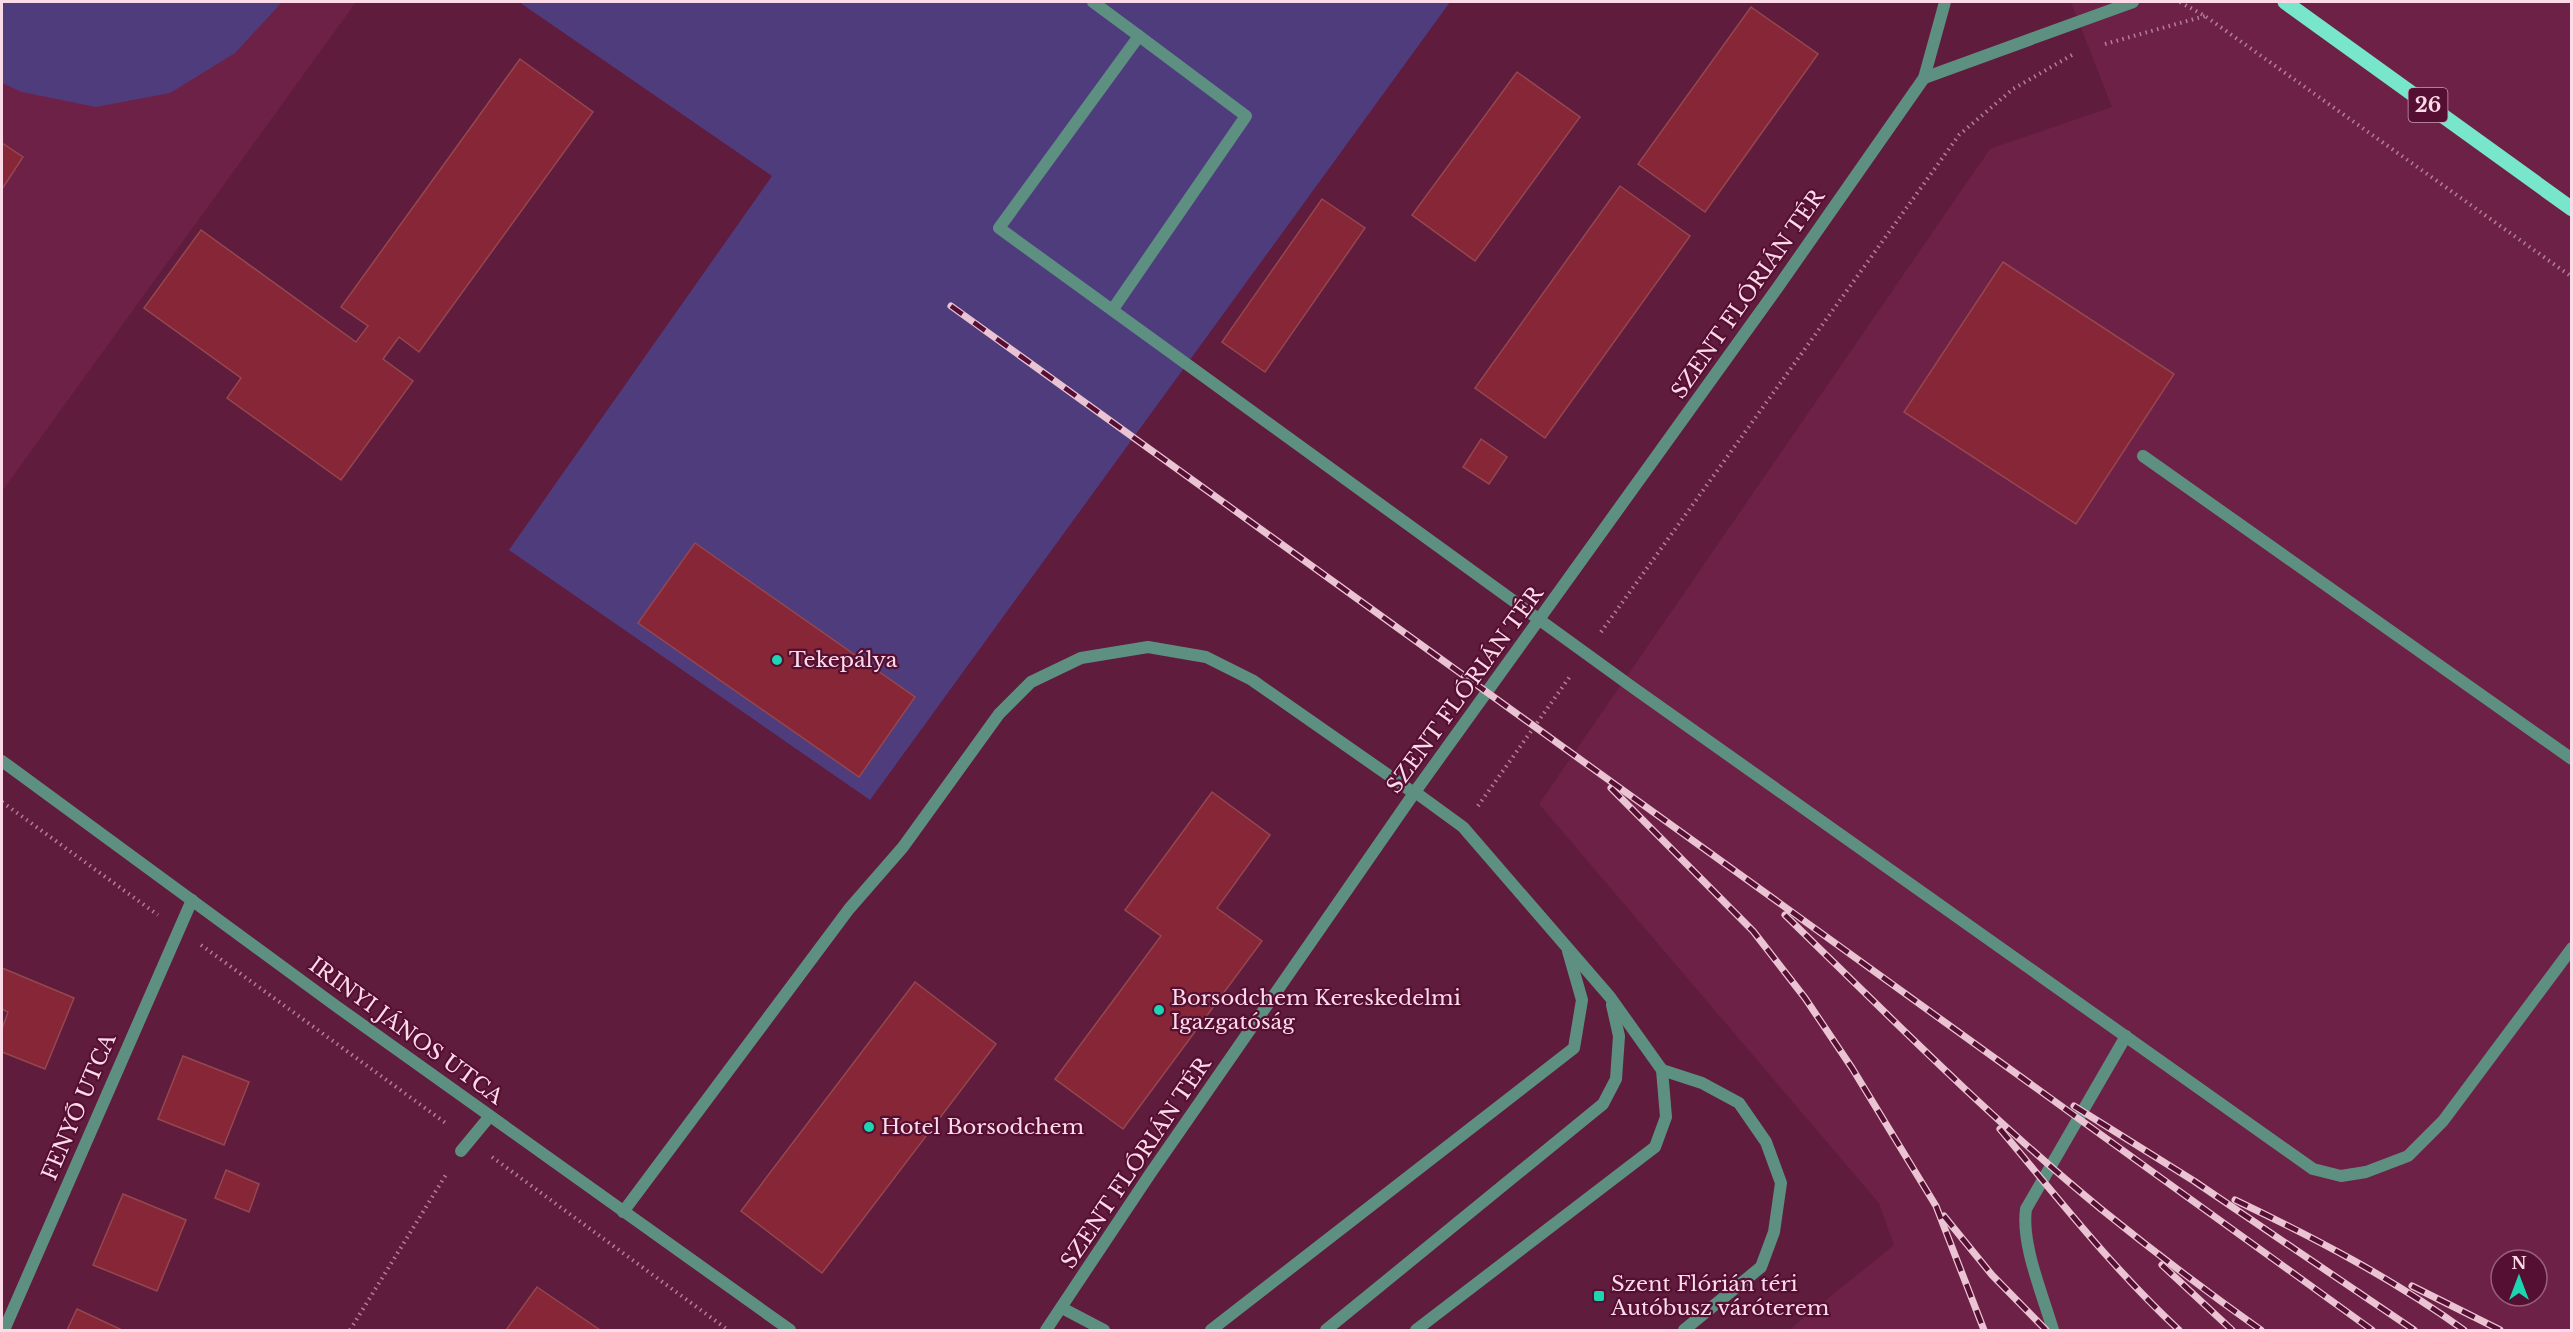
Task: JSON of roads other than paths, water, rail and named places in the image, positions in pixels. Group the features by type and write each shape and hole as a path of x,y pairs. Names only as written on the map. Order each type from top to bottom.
{"main road":[{"name":"26","path":"2285,2 2571,209"}],"street":[{"path":"1093,2 1246,116 1113,309"},
{"name":"SZENT FLÓRIÁN TÉR","path":"1046,1330 1150,1174 1415,793 1924,78 1945,2"},
{"path":"1924,78 2133,2"},
{"path":"1138,36 999,228 1635,689 2313,1169 2341,1176 2366,1172 2408,1156 2444,1121 2571,948"},
{"path":"2143,456 2571,759"},
{"path":"620,1209 849,909 903,847 999,714 1031,682 1081,658 1148,647 1206,657 1252,680 1463,827 1610,998 1662,1070 1666,1117 1655,1148 1416,1330"},
{"name":"IRINYI JÁNOS UTCA","path":"2,761 490,1116 790,1330"},
{"name":"FENYŐ UTCA","path":"4,1330 192,900"},
{"path":"1210,1330 1574,1048 1582,999 1567,948"},
{"path":"1326,1330 1603,1104 1616,1079 1619,1036 1610,998"},
{"path":"2053,1330 2024,1224 2026,1209 2126,1036"},
{"path":"1662,1070 1702,1083 1739,1103 1766,1142 1781,1183 1774,1232 1761,1267 1684,1330"},
{"path":"461,1151 490,1116"},
{"path":"1062,1308 1104,1330"}],"railway":[{"path":"951,306 2372,1330"},
{"path":"1611,788 1753,931 1805,998 1852,1068 1936,1206 1984,1330"},
{"path":"1785,915 2019,1139 2160,1256 2261,1330"},
{"path":"2074,1106 2194,1181 2414,1330"},
{"path":"2000,1129 2131,1283 2179,1330"},
{"path":"2235,1200 2353,1260 2464,1330"},
{"path":"1944,1216 1992,1275 2046,1330"},
{"path":"2162,1265 2232,1330"},
{"path":"2412,1286 2500,1330"}],"place":[{"name":"Tekepálya","path":"777,660"},
{"name":"Borsodchem Kereskedelmi Igazgatóság","path":"1159,1010"},
{"name":"Hotel Borsodchem","path":"869,1127"},
{"name":"Szent Flórián téri Autóbusz váróterem","path":"1599,1296"}]}
